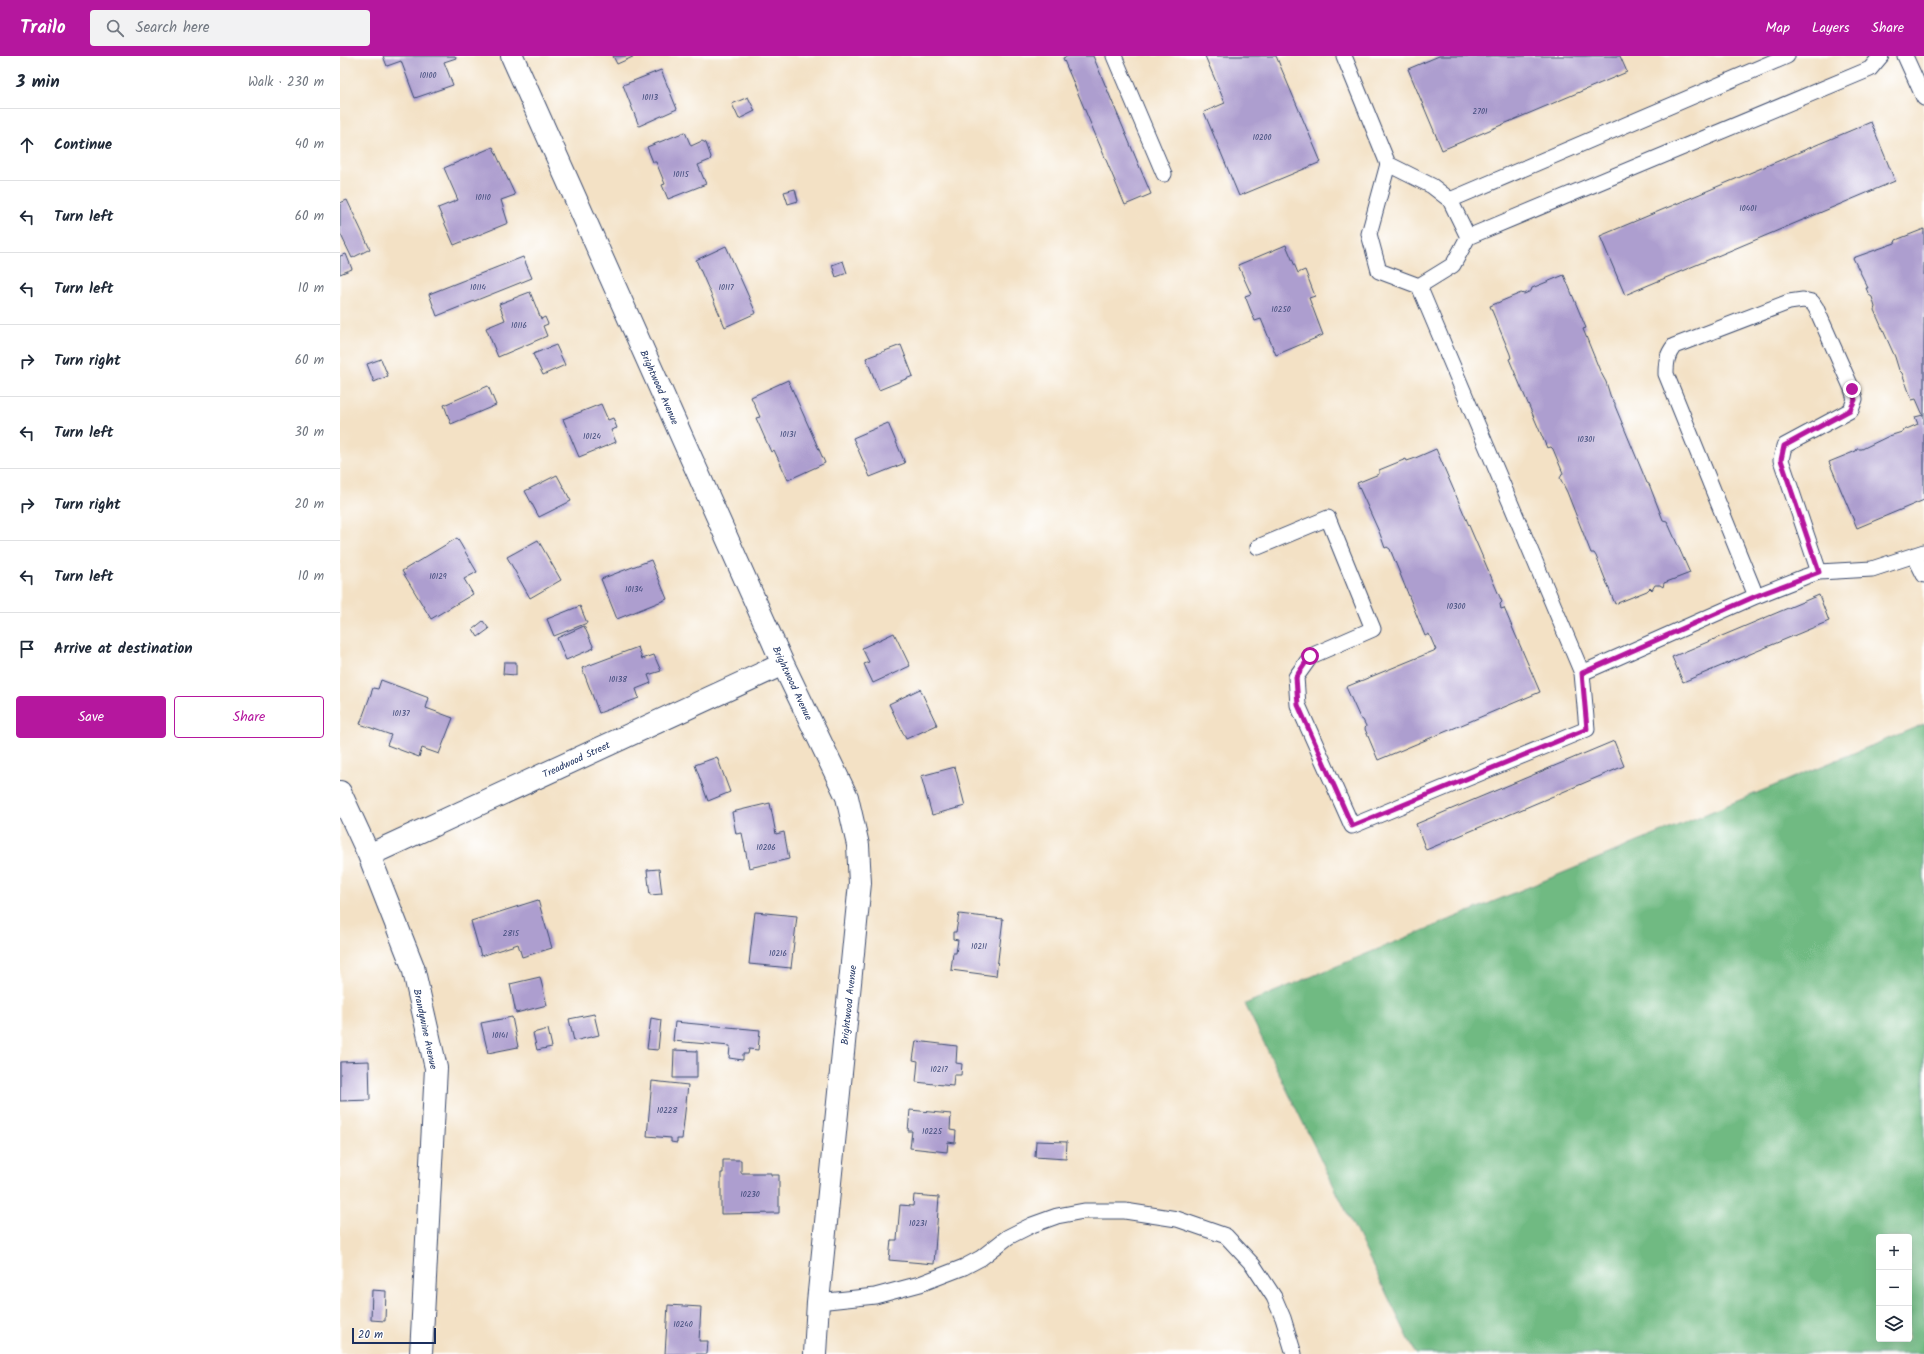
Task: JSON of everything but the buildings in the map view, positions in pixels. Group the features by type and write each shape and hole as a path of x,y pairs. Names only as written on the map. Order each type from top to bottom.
{"street":[{"name":"Brightwood Avenue","path":"512,56 784,664 848,797 858,845 860,883 818,1302 815,1354"},
{"name":"Treadwood Street","path":"369,854 784,664"},
{"name":"Brandywine Avenue","path":"340,792 369,854 413,967 436,1068 421,1354"}],"lane":[{"path":"1114,56 1164,174"},
{"path":"1450,200 1787,56"},
{"path":"1419,286 1453,265 1468,237 1870,69 1881,56"},
{"path":"1906,56 1924,98"},
{"path":"1258,546 1328,518 1373,629 1310,656 1296,677 1298,705 1352,826 1587,729 1582,673 1419,286 1379,270 1369,234 1388,164 1348,57"},
{"path":"1388,164 1432,186 1450,200 1468,237"},
{"path":"1756,596 1666,374 1666,362 1668,354 1674,346 1789,302 1803,300 1812,302 1816,308 1852,389 1855,400 1850,410 1784,446 1781,460 1819,572"},
{"path":"1582,673 1756,596 1819,572 1872,569 1919,553 1924,575"},
{"path":"818,1302 874,1296 920,1284 964,1267 982,1258 1008,1237 1032,1225 1057,1216 1084,1211 1125,1211 1177,1219 1226,1236 1253,1265 1274,1297 1283,1318 1294,1354"}],"green space":[{"path":"1924,724 1924,1354 1416,1354 1245,1004"}],"route":[{"path":"1310,656 1296,677 1298,705 1352,826 1587,729 1582,673 1756,596 1819,572 1781,460 1784,446 1850,410 1855,400 1852,389"}]}
